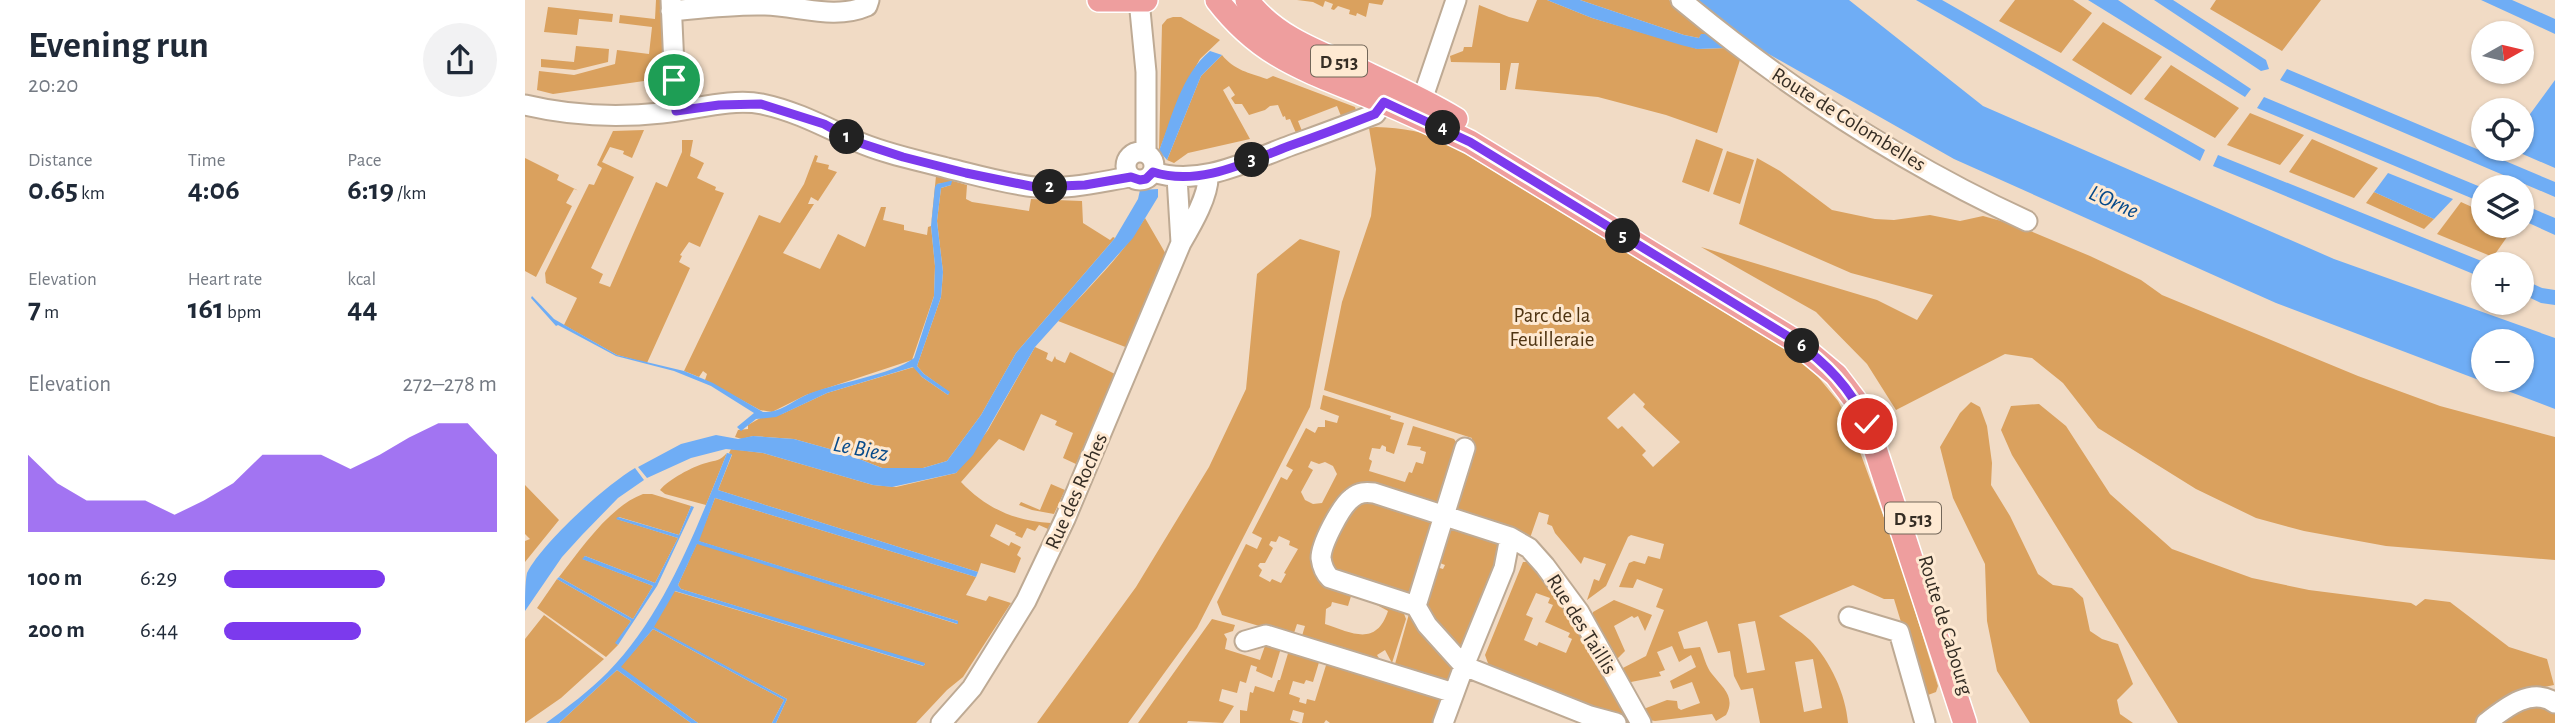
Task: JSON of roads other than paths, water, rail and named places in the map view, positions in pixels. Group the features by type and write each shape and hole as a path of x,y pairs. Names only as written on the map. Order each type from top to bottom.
{"main road":[{"path":"1099,0 1141,0"},
{"path":"1199,0 1222,6"},
{"name":"Route de Cabourg","path":"1247,0 1272,25 1302,45 1422,100 1811,335 1844,363 1866,392 1888,437 1976,723"},
{"name":"Route de Cabourg","path":"1222,6 1253,39 1281,59 1470,142 1794,340 1836,375 1859,406 1876,447 1965,723"}],"street":[{"path":"676,111 671,5 765,5 838,13 867,6 869,0"},
{"path":"1141,0 1146,72 1146,153"},
{"path":"1422,100 1456,0"},
{"name":"Route de Colombelles","path":"1681,0 1807,97 1889,147 2027,221"},
{"path":"1153,172 1177,177 1208,174 1233,167 1375,114 1384,102"},
{"path":"525,105 572,115 595,116 761,104 824,124 857,142 903,157 1035,187 1085,185 1131,177"},
{"path":"1135,152 1146,153 1154,161 1153,172 1146,179 1135,180 1127,172 1127,160 1135,152"},
{"name":"Rue des Roches","path":"941,723 972,688 1026,601 1065,519 1181,243 1197,212 1209,182 1208,174"},
{"name":"Rue des Roches","path":"1177,177 1181,243"},
{"path":"1465,448 1416,606 1427,625 1464,666 1590,716 1616,723"},
{"name":"Rue des Taillis","path":"1416,606 1330,578 1323,566 1322,550 1345,506 1354,496 1374,493 1510,537 1528,548 1579,612 1641,723"},
{"path":"1443,723 1504,568 1510,537"},
{"path":"1849,617 1899,632 1925,723"},
{"path":"1245,641 1266,635 1454,693"},
{"path":"2486,723 2504,709 2526,699 2540,697 2555,704"}],"water":[{"path":"1547,0 1580,0 1684,35 1699,38 1701,34 1707,34 1726,48 1697,49 1681,45 1592,18"},
{"name":"L'Orne","path":"1693,0 1849,0 1983,106 2334,259 2471,308 2471,315 2491,315 2530,329 2471,329 2471,377 2276,303 1954,159 1735,35"},
{"path":"1916,0 1942,0 2205,150 2200,161"},
{"path":"2088,0 2118,0 2251,89 2245,97"},
{"path":"2154,0 2173,0 2266,60 2269,69 2261,71"},
{"path":"2481,0 2512,0 2555,19 2555,34 2534,24 2534,21 2527,21"},
{"path":"1210,51 1222,55 1201,76 1167,160 1159,151 1179,97 1192,72"},
{"path":"2287,69 2471,147 2471,161 2505,161 2555,182 2555,197 2534,188 2534,175 2503,175 2280,80"},
{"path":"2555,80 2555,168 2534,159 2534,109"},
{"path":"2264,97 2471,183 2471,198 2257,108"},
{"path":"2218,155 2471,257 2471,273 2213,166"},
{"path":"2388,173 2453,199 2434,219 2374,192"},
{"path":"952,181 951,185 941,188 937,221 943,272 941,297 917,366 950,392 948,395 922,377 913,367 827,393 776,417 756,419 741,431 737,427 754,413 711,386 674,371 616,356 556,326 531,298 532,296 554,319 617,355 684,371 713,383 763,412 774,411 816,391 892,369 914,358 934,296 935,266 931,226 935,187 937,184"},
{"path":"1158,189 1158,197 1133,238 1035,347 973,455 956,473 892,487 873,485 763,453 726,449 691,458 647,478 638,467 681,444 716,435 738,439 753,436 794,439 844,453 882,468 923,468 947,461 981,415 1016,353 1115,238 1138,199 1140,190"},
{"path":"2534,209 2555,218 2555,235 2534,225"},
{"path":"2534,284 2555,290 2555,305 2534,300"},
{"path":"2534,330 2555,338 2555,409 2510,392 2534,392"},
{"path":"727,453 732,454 718,490 978,572 976,577 715,498 699,541 958,621 958,624 697,544 678,585 681,589 925,663 924,666 675,591 654,627 787,699 776,723 772,723 784,700 653,629 621,667 698,723 691,723 617,670 559,723 546,723 608,672 646,624 678,568"},
{"path":"635,468 644,480 618,498 562,557 525,611 527,573 546,546 608,487"},
{"path":"691,506 694,507 657,586 618,645 615,643 631,621 557,579 559,577 633,619 653,586 582,559 585,556 655,583 678,538 616,519 618,517 679,535"}],"park label":[{"name":"Parc de la Feuilleraie","path":"1552,327"}],"water label":[{"name":"Le Biez","path":"861,448"}]}
